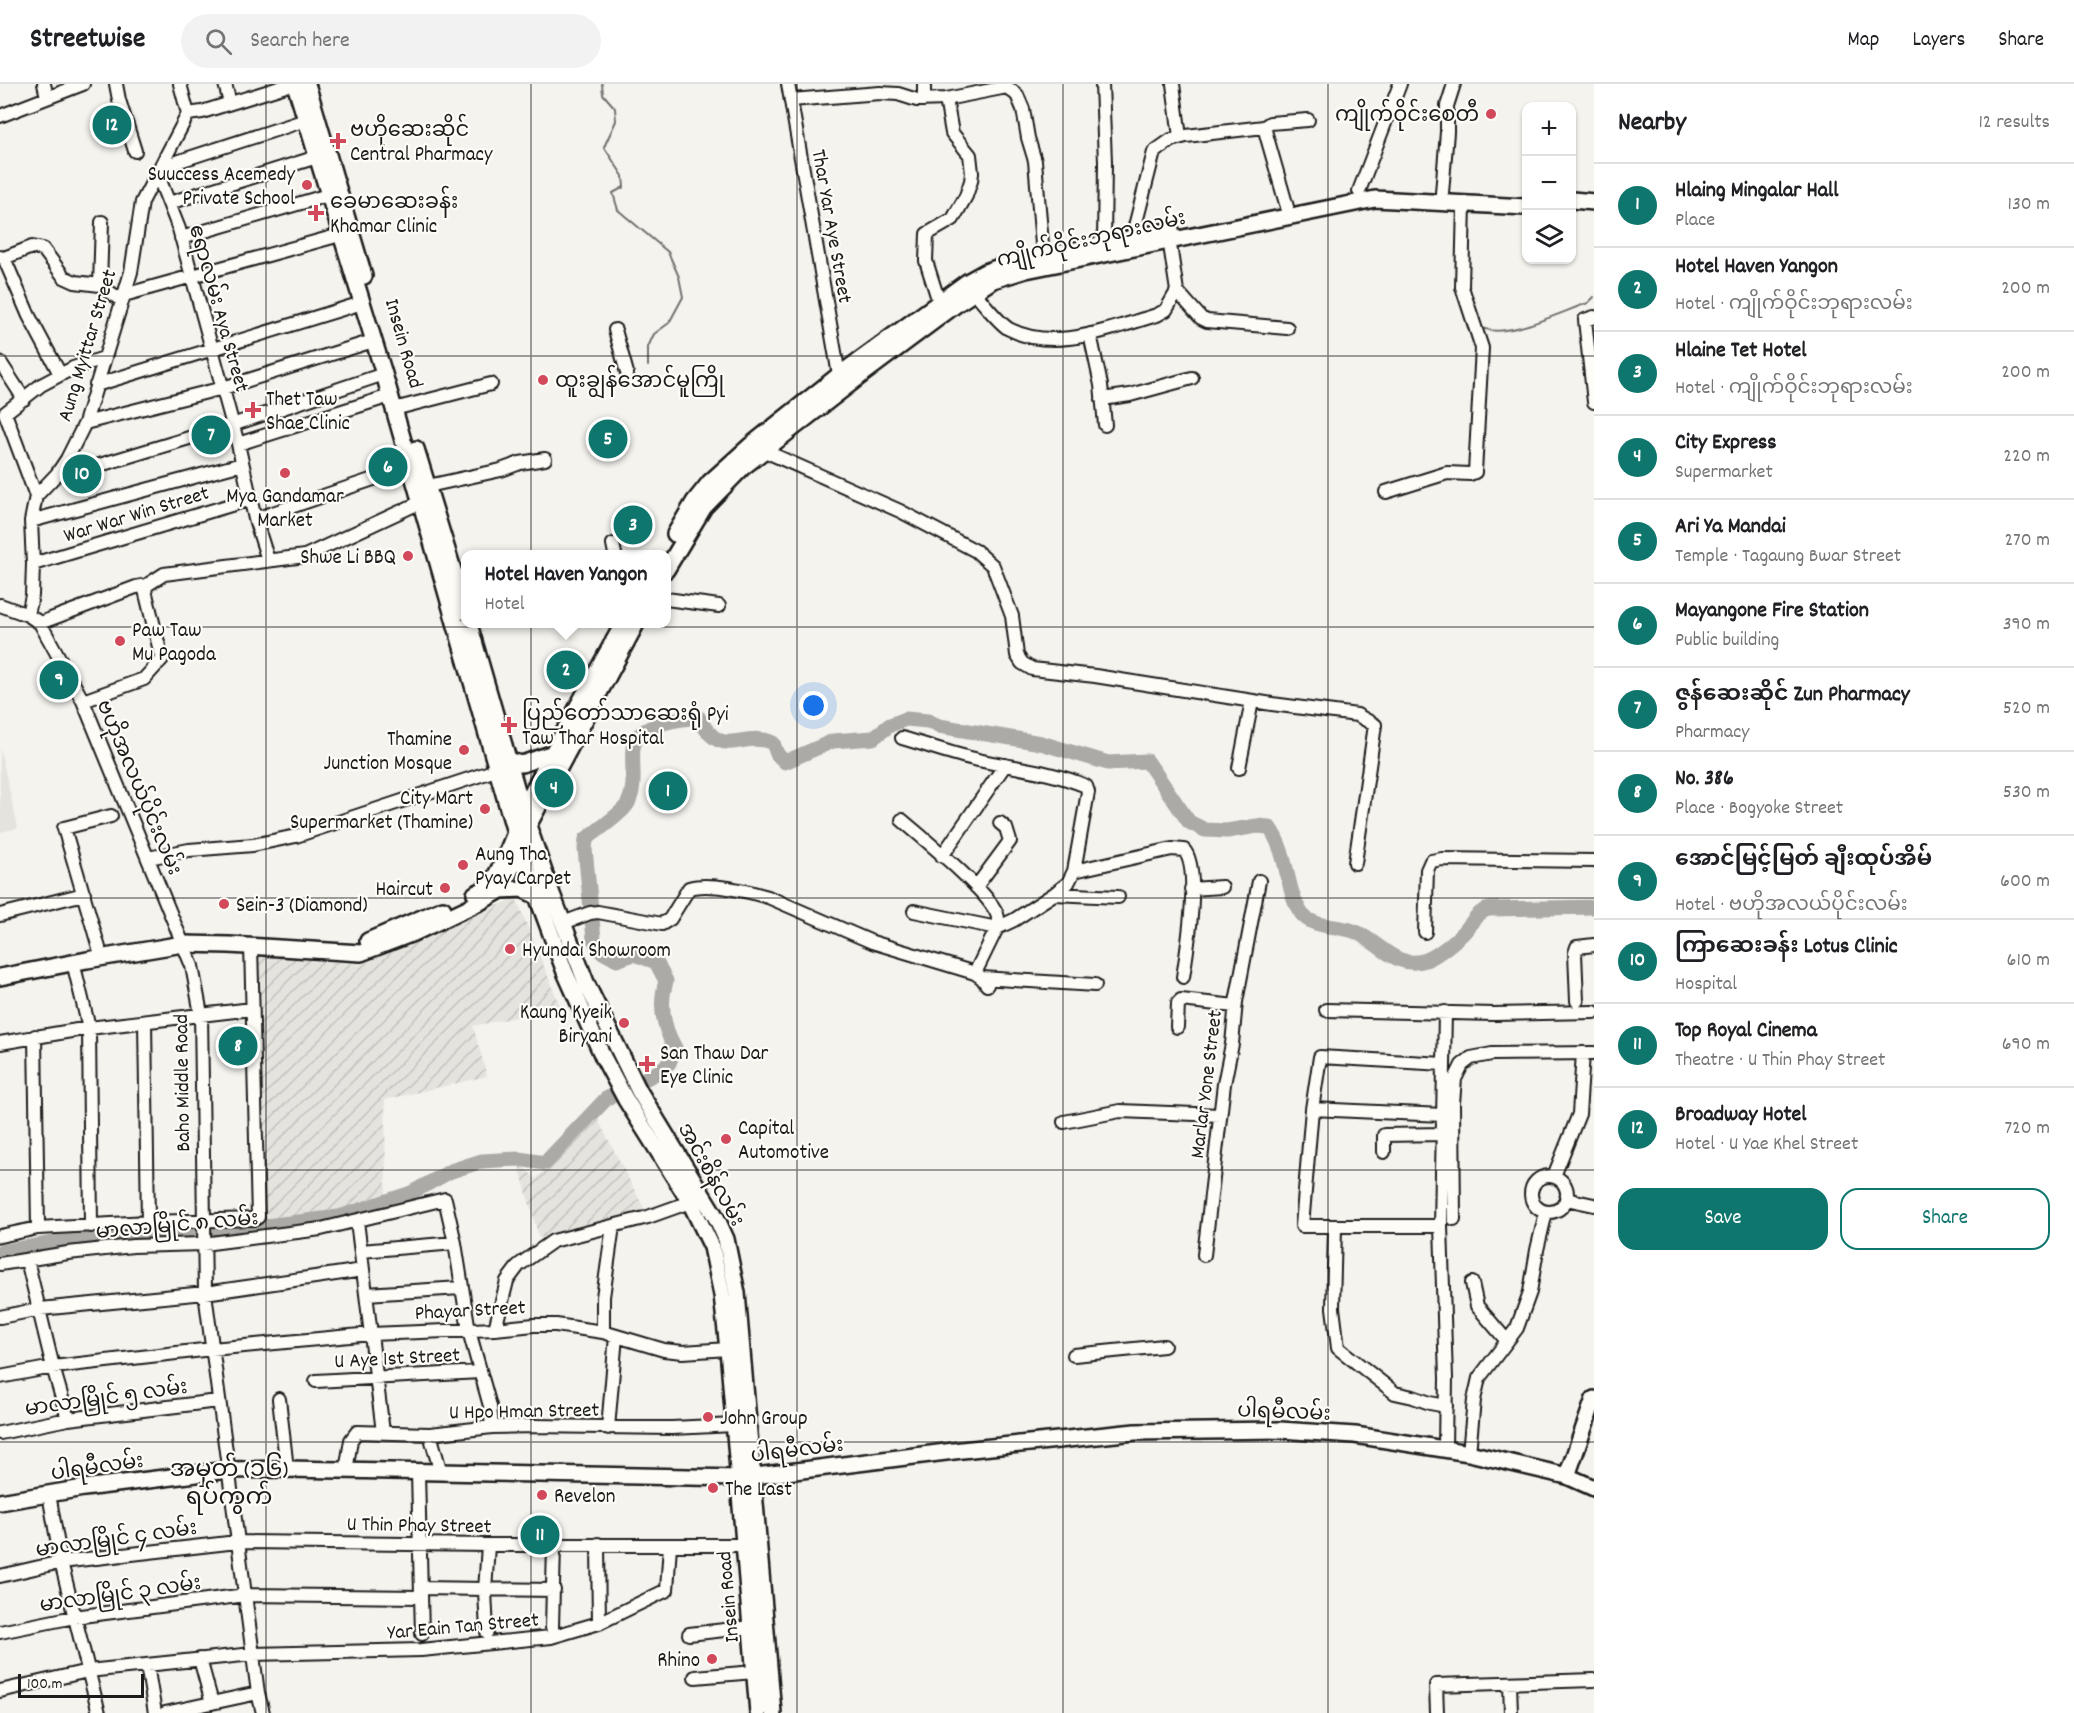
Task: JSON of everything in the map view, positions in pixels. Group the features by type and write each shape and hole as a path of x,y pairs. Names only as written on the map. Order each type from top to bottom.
{"main road":[{"name":"Insein Road","path":"294,84 316,157 334,194 340,235 395,404"},
{"name":"Insein Road","path":"307,84 334,194 395,404"},
{"name":"ကျိုက်ဝိုင်းဘုရားလမ်း","path":"1289,212 1359,191 1387,190 1522,197"},
{"name":"ကျိုက်ဝိုင်းဘုရားလမ်း","path":"666,550 694,502 710,482 844,380 939,302 971,287 1104,249 1355,201 1375,199 1522,207"},
{"path":"1576,200 1594,202"},
{"path":"1576,210 1594,211"},
{"name":"ကျိုက်ဝိုင်းဘုရားလမ်း","path":"844,380 971,287 984,272 1043,256 1104,249 1132,238 1168,236"},
{"path":"395,404 416,465 428,486 461,598"},
{"name":"ကျိုက်ဝိုင်းဘုရားလမ်း","path":"671,562 704,507 743,467 757,448"},
{"path":"416,465 421,502 481,709 504,765 522,764 553,753"},
{"name":"အင်းစိန်လမ်း","path":"470,628 498,723 504,765 522,822 587,985 683,1176 690,1202 712,1247 722,1295 734,1425 746,1477"},
{"path":"0,967 181,939 360,944 460,902 487,888 505,857 553,753 621,628"},
{"path":"522,822 634,628"},
{"name":"အင်းစိန်လမ်း","path":"522,822 520,850 565,972 615,1081 626,1100 683,1176 713,1211 726,1239 737,1293 746,1477 773,1713"},
{"path":"501,890 520,850"},
{"path":"181,939 361,953 416,932 475,905 501,890 522,889 537,896"},
{"path":"0,977 86,955"},
{"path":"1567,1476 1594,1399"},
{"name":"ပါရမီလမ်း","path":"0,1502 228,1470 746,1477 1135,1432 1280,1430 1355,1435 1469,1452 1567,1476 1594,1488"},
{"name":"Insein Road","path":"746,1477 744,1545 758,1713"}],"street":[{"path":"44,84 47,97"},
{"path":"0,116 83,84"},
{"path":"116,84 135,151"},
{"path":"180,84 188,114 202,112 294,84"},
{"path":"225,84 231,103"},
{"name":"Thar Yar Aye Street","path":"788,84 844,380"},
{"path":"924,84 924,100"},
{"path":"1102,84 1105,162 1104,249"},
{"path":"1173,84 1180,137"},
{"path":"1359,191 1400,84"},
{"path":"1442,192 1447,106 1454,84"},
{"path":"791,100 880,93 898,94 924,100 946,99 1007,87 1017,95 1026,118 1028,138 1035,160 1043,256"},
{"path":"939,302 926,261 927,234 953,219 970,186 972,172 970,155 952,133 946,99"},
{"name":"Aung Myittar Street","path":"36,496 57,474 85,423 131,272 142,202 188,114"},
{"path":"159,170 306,120"},
{"path":"1132,238 1154,152 1171,140 1264,127 1270,123 1308,120"},
{"path":"1264,127 1289,212"},
{"path":"169,203 316,157"},
{"name":"ဧရာလမ်း Aya Street","path":"159,170 213,350 255,519 268,560"},
{"path":"181,238 334,194"},
{"path":"1386,492 1447,473 1470,474 1475,472 1482,348 1462,288 1464,203"},
{"path":"100,285 102,222"},
{"path":"60,374 29,316 2,257 37,246 44,249 64,277 75,282 100,285 123,298 340,235"},
{"path":"1168,236 1177,291 1202,318 1207,321 1287,328"},
{"path":"971,287 1007,328 1046,340 1090,334 1157,315 1166,310 1177,291"},
{"path":"96,385 362,303"},
{"path":"1594,317 1585,320 1594,402"},
{"path":"615,330 627,373"},
{"path":"1090,334 1099,373 1105,425"},
{"path":"85,423 223,388 373,341"},
{"path":"28,615 32,595 33,564 31,521 36,496 4,413 41,385 60,374 104,358"},
{"path":"0,362 24,399"},
{"path":"57,474 80,471 232,425 384,374"},
{"path":"1102,399 1130,395 1192,378"},
{"path":"238,444 395,404 491,384"},
{"path":"757,448 900,511 975,551 993,566 1012,616 1017,655 1022,663 1032,669 1095,676 1357,715 1375,725 1355,863"},
{"path":"428,486 545,459"},
{"path":"31,521 242,464"},
{"path":"255,519 416,465"},
{"name":"War War Win Street","path":"33,564 251,499"},
{"path":"40,623 136,587 146,587 164,574 305,556 421,502"},
{"path":"83,701 144,679 162,659 146,587"},
{"path":"671,600 719,606"},
{"name":"ဗဟိုအလယ်ပိုင်းလမ်း","path":"0,605 28,615 40,623 83,701 181,939"},
{"path":"1239,768 1252,701"},
{"path":"902,738 978,760 1067,778 1086,786 1088,792 1074,871 1068,883 1054,894 1014,920 997,928 914,911"},
{"path":"148,858 189,850 253,845 296,836 504,765"},
{"path":"942,856 1005,765"},
{"path":"91,1226 89,1028 84,894 64,828 111,816"},
{"path":"902,820 976,887 997,913 999,921 981,979"},
{"path":"976,887 1010,841 1006,828 1000,824"},
{"path":"1074,871 1178,848 1185,850 1191,861 1193,902 1183,977"},
{"path":"1425,932 1427,870 1431,861 1442,859 1594,861"},
{"name":"Marlar Yone Street","path":"1204,1255 1235,1006 1259,881"},
{"path":"563,923 598,912 662,924 670,919 689,888 710,886 768,897 872,942 981,979 1095,986"},
{"path":"1191,889 1222,887"},
{"path":"0,915 84,894"},
{"path":"1054,894 1118,897"},
{"name":"Baho Middle Road","path":"181,939 192,966 201,1014 205,1293 237,1542 258,1693 263,1713"},
{"path":"1577,1001 1575,953 1577,946 1594,945"},
{"path":"0,1236 38,1228 147,1222 203,1222 258,1217 250,946"},
{"path":"1177,1027 1178,1003 1181,1000 1235,1006"},
{"path":"0,1043 89,1028 252,1009"},
{"path":"1326,1010 1594,1012"},
{"path":"1445,1012 1441,1226 1445,1448"},
{"path":"145,1022 147,1222"},
{"path":"35,1036 38,1228"},
{"path":"1454,1219 1455,1079 1462,1065 1470,1058 1492,1054 1588,1053 1579,1114 1554,1176"},
{"path":"1441,1226 1335,1228 1302,1226 1312,1109 1320,1057 1444,1064"},
{"path":"1312,1109 1443,1115"},
{"path":"1064,1122 1120,1111 1220,1115"},
{"path":"1384,1152 1384,1135 1443,1134"},
{"path":"1554,1176 1563,1182 1567,1190 1566,1199 1555,1211 1546,1212 1536,1205 1531,1195 1533,1186 1539,1178 1554,1176"},
{"name":"မာလာမြိုင် ၈ လမ်း","path":"0,1264 133,1246 203,1242 321,1229 445,1199 455,1243"},
{"path":"1566,1199 1594,1205"},
{"path":"495,1329 507,1281 519,1265 553,1241 648,1217 690,1202"},
{"path":"1469,1452 1474,1400 1479,1377 1517,1328 1530,1292 1546,1212"},
{"path":"357,1221 383,1432"},
{"path":"603,1332 603,1297 613,1226"},
{"path":"1335,1228 1333,1308 1338,1348 1395,1393 1430,1404 1446,1406"},
{"path":"361,1251 455,1243 469,1331 490,1406 492,1427"},
{"path":"27,1260 68,1419"},
{"path":"0,1317 40,1309 205,1293 363,1270"},
{"path":"1472,1283 1477,1306 1507,1341"},
{"path":"366,1294 461,1288"},
{"name":"Phayar Street","path":"0,1377 53,1367 371,1334 556,1325 603,1332 663,1350 683,1352 728,1349"},
{"path":"608,1428 616,1336"},
{"path":"1074,1355 1164,1346"},
{"name":"U Aye 1st Street","path":"316,1381 480,1372"},
{"path":"279,1399 287,1469"},
{"name":"မာလာမြိုင် ၅ လမ်း","path":"0,1433 68,1419 218,1401"},
{"name":"U Hpo Hman Street","path":"346,1471 351,1440 355,1433 430,1434 492,1427 672,1428 734,1425"},
{"path":"430,1434 441,1473"},
{"path":"418,1473 422,1634"},
{"path":"49,1494 61,1562 99,1713"},
{"name":"U Thin Phay Street","path":"237,1542 744,1545"},
{"name":"မာလာမြိုင် ၄ လမ်း","path":"0,1576 61,1562 237,1542"},
{"path":"598,1544 599,1623"},
{"path":"487,1632 485,1591 488,1545"},
{"path":"552,1629 554,1545"},
{"name":"Yar Eain Tan Street","path":"0,1691 88,1671 200,1659 253,1654 421,1650 551,1637 599,1623 667,1590 670,1545"},
{"name":"မာလာမြိုင် ၃ လမ်း","path":"0,1632 74,1617 246,1595 554,1590"},
{"path":"689,1634 751,1627"},
{"path":"200,1659 212,1703"},
{"path":"147,1665 155,1713"},
{"path":"695,1677 754,1672"},
{"path":"1437,1713 1436,1685 1594,1680"},
{"path":"1510,1683 1510,1713"},
{"path":"165,1713 258,1693"}],"shaded area":[{"path":"0,749 18,828 0,832"},
{"path":"516,898 561,1008 473,1026 487,1076 385,1100 386,1195 340,1211 263,1223 256,956 362,964"},
{"path":"597,1118 646,1212 539,1238 518,1162 536,1179"}],"waterway":[{"path":"602,84 603,94 615,108 616,121 604,147 623,176 624,187 613,193 618,210 668,252 679,277 683,297 669,323 654,334 648,347 648,366"},
{"path":"1481,327 1491,330 1518,328 1588,303 1594,297"},
{"path":"0,1252 78,1239 225,1231 339,1217 411,1193 451,1171 482,1161 519,1159 545,1163 606,1099 658,1072 669,1063 675,1048 663,1015 666,981 656,962 634,954 617,960 599,950 594,939 585,849 586,839 628,803 632,790 633,748 636,740 650,728 671,721 699,718 716,739 725,742 762,740 773,743 777,754 785,762 833,741 873,738 890,725 906,719 928,721 939,726 1041,743 1108,763 1147,761 1189,822 1205,830 1227,831 1257,826 1269,827 1284,859 1296,903 1306,918 1319,924 1356,932 1389,954 1406,961 1415,962 1435,956 1460,936 1480,913 1489,909 1594,907"}],"place":[{"name":"ကျိုက်ဝိုင်းစေတီ","path":"1491,114"},
{"name":"Broadway Hotel","path":"112,125"},
{"name":"ဗဟိုဆေးဆိုင် Central Pharmacy","path":"338,141"},
{"name":"Suuccess Acemedy Private School","path":"307,185"},
{"name":"ခေမာဆေးခန်း Khamar Clinic","path":"316,213"},
{"name":"ထူးချွန်အောင်မူကြို","path":"543,380"},
{"name":"Thet Taw Shae Clinic","path":"253,410"},
{"name":"ဇွန်ဆေးဆိုင် Zun Pharmacy","path":"211,435"},
{"name":"Ari Ya Mandai","path":"608,439"},
{"name":"Mayangone Fire Station","path":"388,467"},
{"name":"Mya Gandamar Market","path":"285,473"},
{"name":"ကြာဆေးခန်း Lotus Clinic","path":"82,474"},
{"name":"Hlaine Tet Hotel","path":"633,525"},
{"name":"Shwe Li BBQ","path":"408,556"},
{"name":"Paw Taw Mu Pagoda","path":"120,641"},
{"name":"Hotel Haven Yangon","path":"566,670"},
{"name":"အောင်မြင့်မြတ် ချီးထုပ်အိမ်","path":"59,680"},
{"name":"ပြည်တော်သာဆေးရုံ Pyi Taw Thar Hospital","path":"509,725"},
{"name":"Thamine Junction Mosque","path":"464,750"},
{"name":"City Express","path":"554,788"},
{"name":"Hlaing Mingalar Hall","path":"668,791"},
{"name":"City Mart Supermarket (Thamine)","path":"485,809"},
{"name":"Aung Tha Pyay Carpet","path":"463,865"},
{"name":"Haircut","path":"445,888"},
{"name":"Sein-3 (Diamond)","path":"224,904"},
{"name":"Hyundai Showroom","path":"510,949"},
{"name":"Kaung Kyeik Biryani","path":"624,1023"},
{"name":"No. 386","path":"238,1046"},
{"name":"San Thaw Dar Eye Clinic","path":"647,1064"},
{"name":"Capital Automotive","path":"726,1139"},
{"name":"John Group","path":"708,1417"},
{"name":"The Last","path":"713,1488"},
{"name":"Revelon","path":"542,1495"},
{"name":"Top Royal Cinema","path":"540,1535"},
{"name":"Rhino","path":"712,1659"}],"district":[{"name":"အမှတ် (၁၆) ရပ်ကွက်","path":"229,1482"}]}
